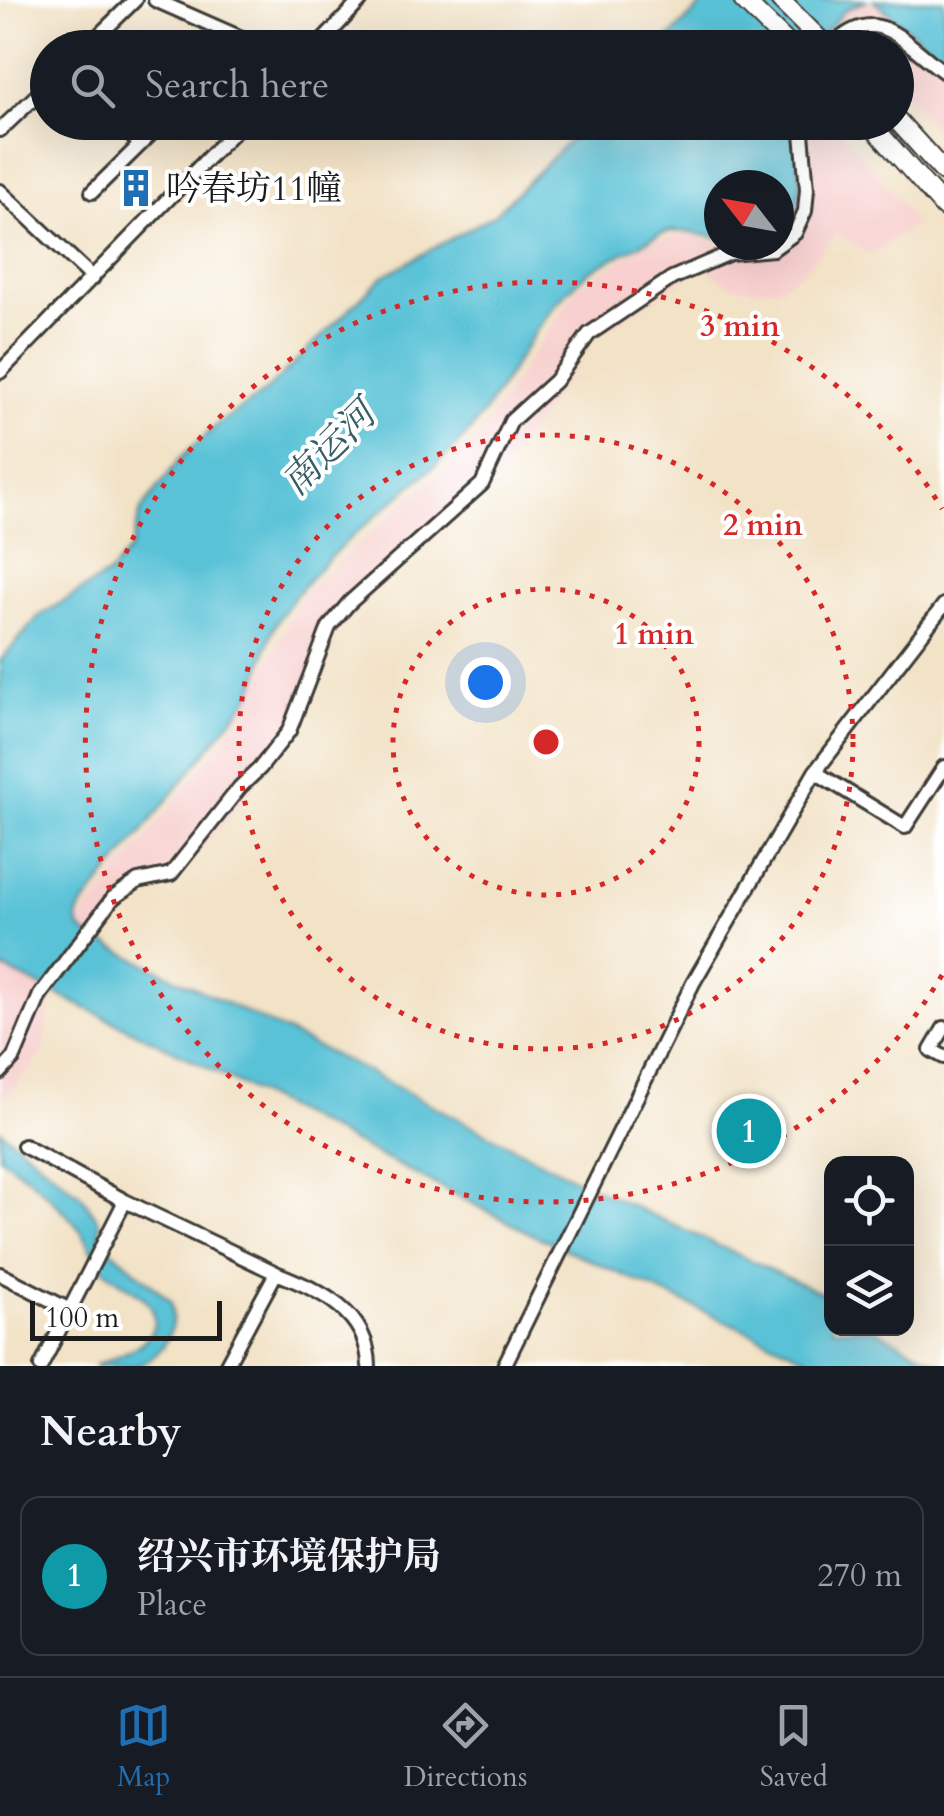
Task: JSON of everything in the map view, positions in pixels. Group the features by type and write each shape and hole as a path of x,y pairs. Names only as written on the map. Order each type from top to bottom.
{"main road":[{"path":"743,0 774,30"},
{"path":"780,0 810,30"},
{"path":"914,138 944,172"},
{"path":"885,140 944,207"}],"street":[{"path":"104,30 135,0"},
{"path":"155,0 223,30"},
{"path":"333,30 362,0"},
{"path":"844,30 868,18 886,21 896,30"},
{"path":"914,46 944,72"},
{"path":"0,130 30,102"},
{"path":"136,140 140,144"},
{"path":"92,192 144,140"},
{"path":"0,372 226,140"},
{"path":"0,1073 13,1059 40,994 113,898 138,881 171,874 288,731 329,627 349,602 482,484 511,421 555,381 589,334 672,278 730,253 773,248 794,233 806,211 803,140"},
{"path":"0,192 93,278"},
{"path":"504,1366 694,983 814,772 944,605"},
{"path":"814,772 905,827 944,766"},
{"path":"944,1028 931,1050 944,1058"},
{"path":"24,1146 125,1201 340,1306 361,1327 369,1349 369,1366"},
{"path":"41,1366 125,1201"},
{"path":"226,1366 276,1273"},
{"path":"0,1274 70,1310"}],"shaded area":[{"path":"914,0 944,0 944,140 914,104 914,30 844,30 836,22 850,1 879,5 893,17"},
{"path":"797,140 847,140 883,180 915,224 871,255 837,233 802,272 779,287 752,289 728,284 708,270 697,271 598,334 491,486 378,587 335,633 294,731 263,775 174,882 127,896 92,938 52,998 43,1053 5,1099 0,1094 0,968 13,970 36,986 73,928 234,726 303,594 477,437 577,287 651,241 687,234 704,239 704,260 794,260 794,212 798,203"}],"water":[{"path":"707,0 868,0 846,9 828,30 677,30"},
{"path":"873,0 944,0 944,53 934,50"},
{"name":"南运河","path":"570,140 795,140 800,182 794,214 794,170 704,170 704,235 663,233 596,267 565,294 470,431 339,548 299,591 275,626 248,699 82,907 78,922 81,929 593,1188 821,1293 824,1336 887,1336 944,1366 826,1366 538,1237 171,1049 0,967 0,661 39,616 109,574 131,548 141,510 179,460 219,423 264,393 383,276 494,215"},
{"path":"0,1130 82,1196 99,1221 100,1240 171,1301 172,1322 166,1341 145,1362 135,1366 94,1366 146,1339 154,1314 144,1299 104,1269 80,1230 52,1200 0,1157"}],"place":[{"name":"吟春坊11幢","path":"136,188"},
{"name":"绍兴市环境保护局","path":"749,1131"}]}
